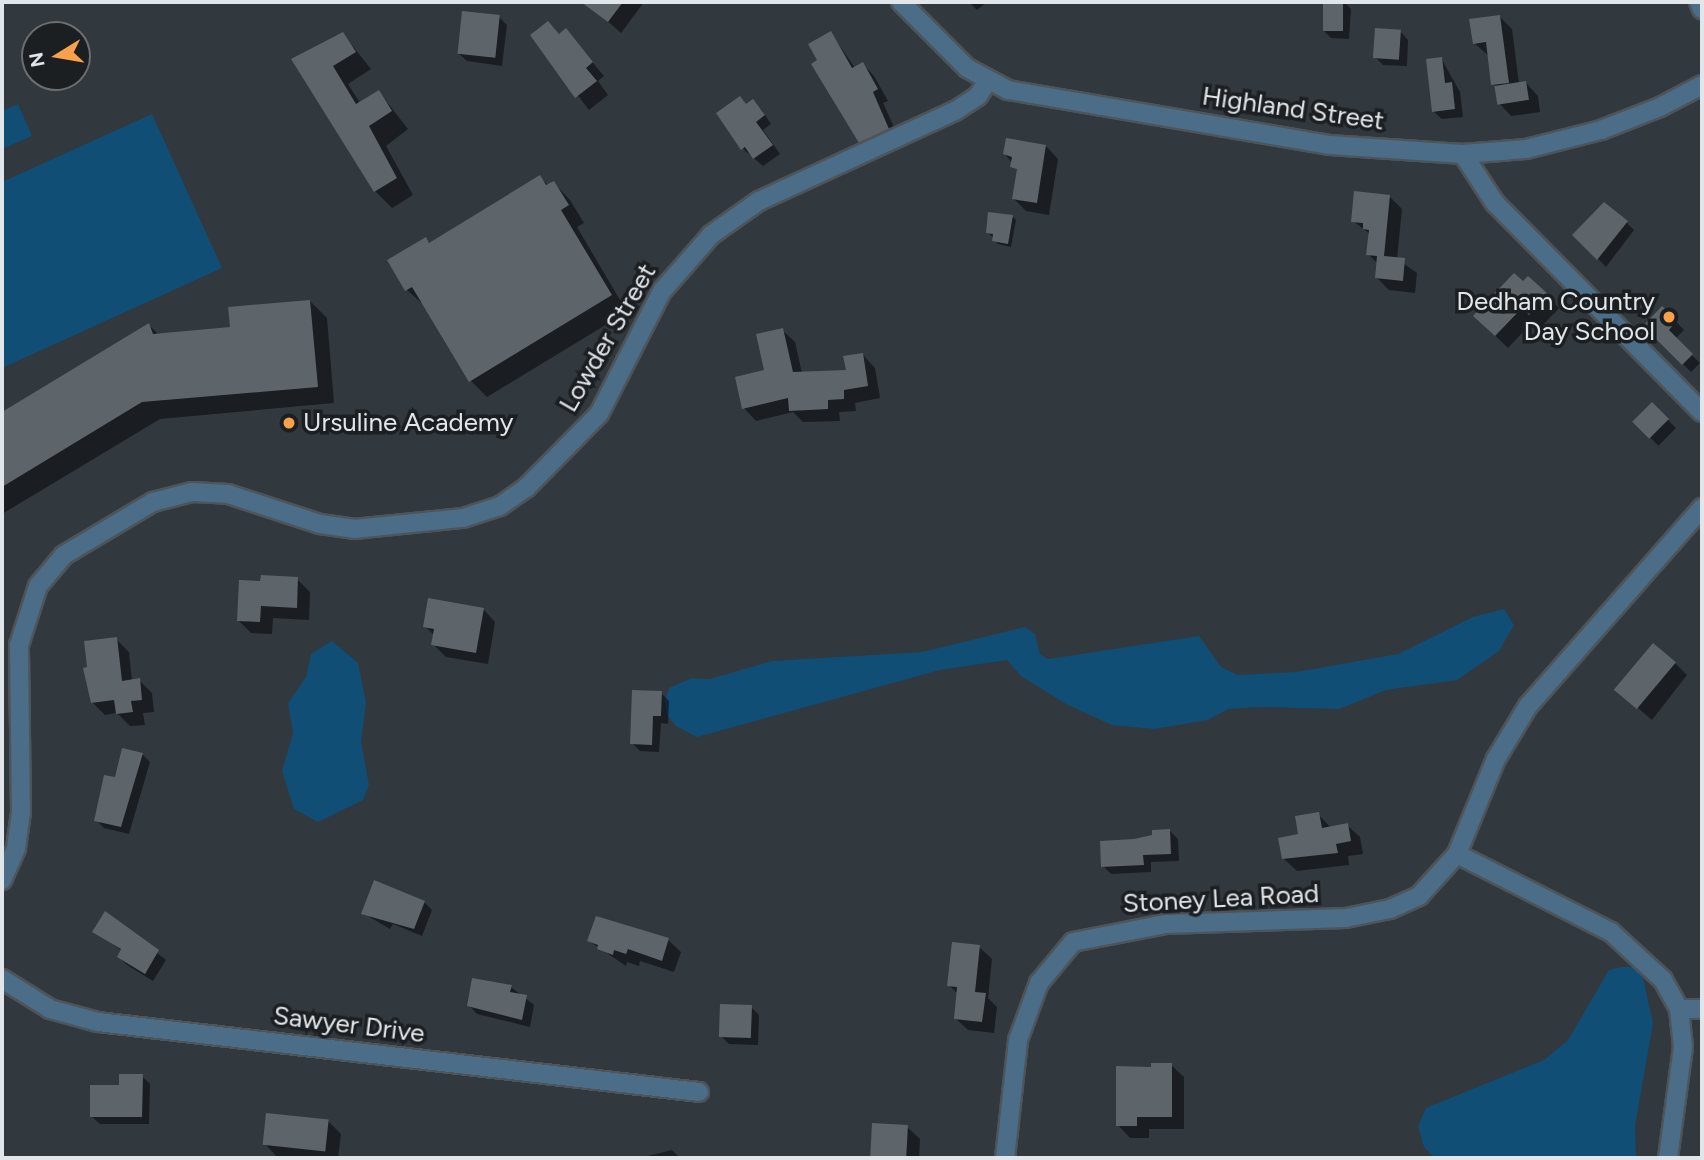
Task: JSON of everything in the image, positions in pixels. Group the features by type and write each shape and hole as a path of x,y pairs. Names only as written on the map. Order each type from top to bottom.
{"street":[{"name":"Highland Street","path":"901,2 987,82 1032,96 1330,145 1463,154 1526,149 1601,130 1660,107 1702,85"},
{"path":"1699,2 1702,9"},
{"name":"Lowder Street","path":"2,880 16,848 21,813 19,645 38,586 64,555 153,502 192,492 240,497 345,528 453,520 500,506 526,488 599,414 662,291 711,235 759,201 955,111 978,96 987,82"},
{"path":"1463,154 1495,203 1702,412"},
{"name":"Stoney Lea Road","path":"1005,1158 1018,1040 1039,983 1073,942 1166,924 1261,924 1346,918 1390,909 1419,895 1457,854 1496,759 1528,706 1702,508"},
{"path":"1457,854 1611,932 1663,980 1679,1009 1680,1087 1668,1158"},
{"name":"Sawyer Drive","path":"2,979 50,1009 97,1022 699,1092"},
{"path":"1679,1009 1702,1009"}],"shaded area":[{"path":"18,104 32,136 2,149 2,111"},
{"path":"152,114 222,268 2,368 2,182"},
{"path":"1504,609 1514,625 1499,651 1457,680 1386,690 1339,709 1228,709 1208,720 1154,729 1112,725 1066,704 1021,676 1007,660 940,670 697,737 676,726 667,715 665,701 669,688 692,678 710,679 772,661 922,652 1025,627 1035,634 1040,654 1048,659 1199,636 1221,667 1237,675 1296,672 1398,654 1473,617"},
{"path":"332,641 358,663 366,702 361,742 369,785 363,800 318,822 294,809 282,771 293,733 288,703 306,677 311,654"},
{"path":"1634,967 1643,978 1653,1023 1635,1126 1636,1158 1435,1158 1424,1147 1418,1126 1426,1108 1544,1060 1568,1040 1609,970"}],"building":[{"path":"581,2 623,2 608,22"},
{"path":"1323,2 1343,2 1343,31 1323,31"},
{"path":"462,11 500,15 495,58 458,54"},
{"path":"1500,15 1509,83 1491,85 1486,42 1473,44 1469,19"},
{"path":"548,21 559,34 566,28 593,62 586,68 597,81 575,98 530,35"},
{"path":"1375,28 1401,30 1399,60 1373,58"},
{"path":"831,31 852,68 863,62 878,89 873,92 889,129 859,143 811,64 817,60 808,44"},
{"path":"343,32 356,52 333,66 356,104 379,90 392,111 369,126 397,178 374,192 291,59"},
{"path":"1442,57 1445,83 1452,82 1455,109 1432,112 1426,59"},
{"path":"1526,81 1529,100 1497,105 1494,86"},
{"path":"740,96 746,104 753,99 765,115 756,122 773,145 753,159 745,147 741,150 716,113"},
{"path":"1006,138 1046,145 1037,203 1012,199 1017,169 1010,167 1012,157 1003,154"},
{"path":"540,175 546,185 554,181 569,205 561,210 612,295 469,382 412,287 405,291 387,260 426,237 429,243"},
{"path":"1354,191 1390,195 1384,256 1405,258 1403,281 1375,278 1377,256 1366,255 1369,230 1363,229 1363,223 1351,222"},
{"path":"1604,202 1628,221 1597,260 1572,235"},
{"path":"988,212 1013,215 1008,244 992,241 993,234 986,233"},
{"path":"1514,273 1523,281 1528,276 1548,294 1529,315 1522,308 1495,336 1473,316"},
{"path":"310,300 318,387 142,402 2,487 2,412 149,323 153,334 230,327 228,307"},
{"path":"1662,306 1677,320 1669,330 1693,354 1682,365 1643,326"},
{"path":"783,328 793,372 846,370 843,356 863,353 868,386 844,390 844,399 828,400 828,409 789,411 788,398 742,409 735,377 764,370 756,334"},
{"path":"1652,402 1669,419 1649,439 1632,422"},
{"path":"261,575 298,577 297,608 261,606 260,622 237,621 239,580 260,581"},
{"path":"428,598 484,608 476,653 431,645 434,629 423,627"},
{"path":"117,637 122,681 140,678 142,700 131,701 133,712 116,714 114,700 91,703 83,668 87,667 84,641"},
{"path":"1653,643 1676,662 1637,709 1614,690"},
{"path":"632,690 662,691 661,716 653,716 652,745 630,744"},
{"path":"122,748 143,753 121,827 94,821 104,775 115,777"},
{"path":"1319,812 1322,828 1348,823 1351,841 1336,844 1338,853 1282,859 1278,838 1298,834 1295,816"},
{"path":"1170,829 1171,854 1143,855 1144,865 1101,867 1100,841 1134,839 1152,835 1152,830"},
{"path":"374,880 425,901 414,929 361,914"},
{"path":"105,911 159,950 145,974 117,957 121,949 92,932"},
{"path":"596,916 669,938 662,961 628,949 626,954 614,950 613,955 597,949 598,945 587,941"},
{"path":"952,942 980,945 975,992 986,993 982,1022 954,1019 957,987 947,986"},
{"path":"472,978 512,985 510,992 527,995 522,1020 467,1006"},
{"path":"720,1004 752,1005 751,1038 719,1037"},
{"path":"1151,1063 1172,1063 1172,1117 1137,1117 1137,1126 1116,1126 1116,1066 1151,1067"},
{"path":"119,1074 143,1074 142,1117 90,1117 90,1085 119,1085"},
{"path":"266,1113 329,1120 325,1151 263,1145"},
{"path":"872,1123 908,1125 906,1158 870,1158"}],"place":[{"name":"Dedham Country Day School","path":"1669,317"},
{"name":"Ursuline Academy","path":"289,423"}]}
